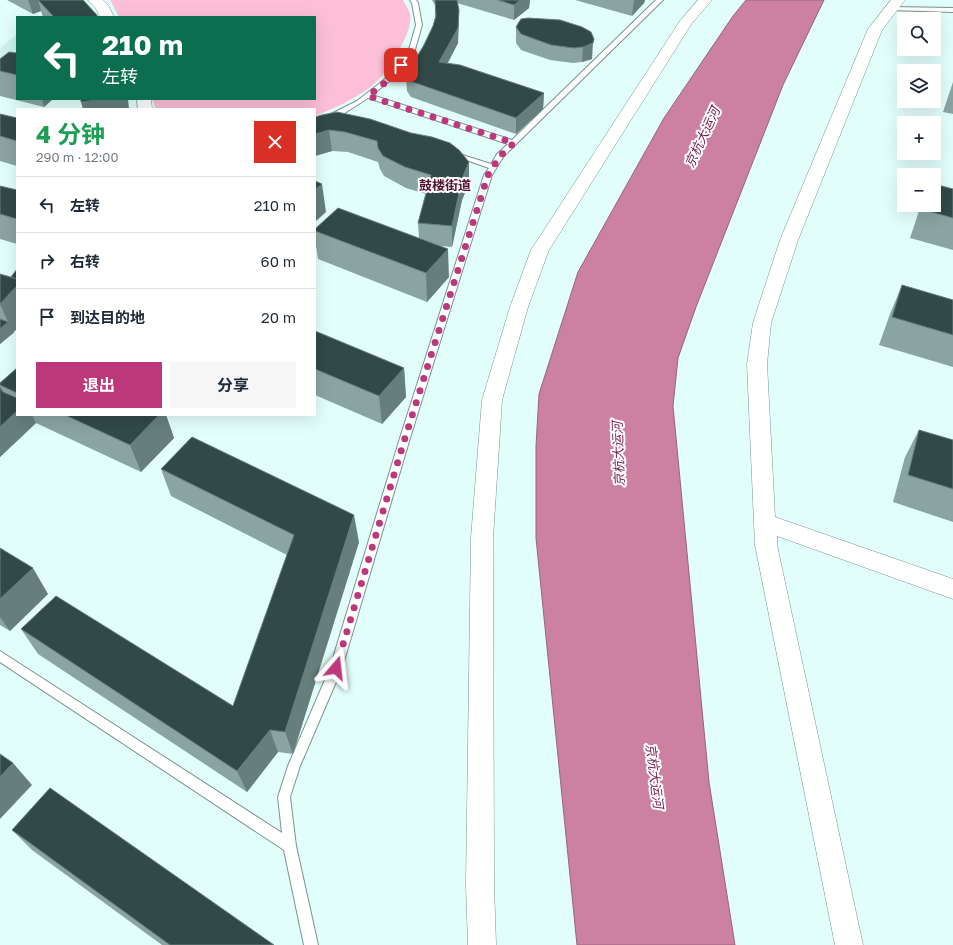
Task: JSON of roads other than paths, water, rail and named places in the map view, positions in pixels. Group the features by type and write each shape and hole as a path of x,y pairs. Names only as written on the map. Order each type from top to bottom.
{"street":[{"path":"96,0 101,5 106,16"},
{"path":"482,945 480,885 482,538 492,400 519,307 540,250 687,21 705,0"},
{"path":"849,945 766,545 757,364 762,323 789,240 875,29 894,5"},
{"path":"764,522 953,589"}],"lane":[{"path":"316,123 337,117 368,96 392,77 411,53 419,25 415,3 413,0"},
{"path":"311,945 290,846 284,797 294,766 336,668 405,438 486,182 493,166 500,156 660,0"},
{"path":"894,5 953,10"},
{"path":"368,96 514,143"},
{"path":"448,152 493,166"},
{"path":"0,656 290,846"}],"water":[{"name":"京杭大运河","path":"746,0 824,0 783,85 696,307 678,358 673,406 709,782 735,945 577,945 536,538 536,446 539,394 578,272 664,118 733,16"}],"district":[{"name":"鼓楼街道","path":"445,185"}]}
